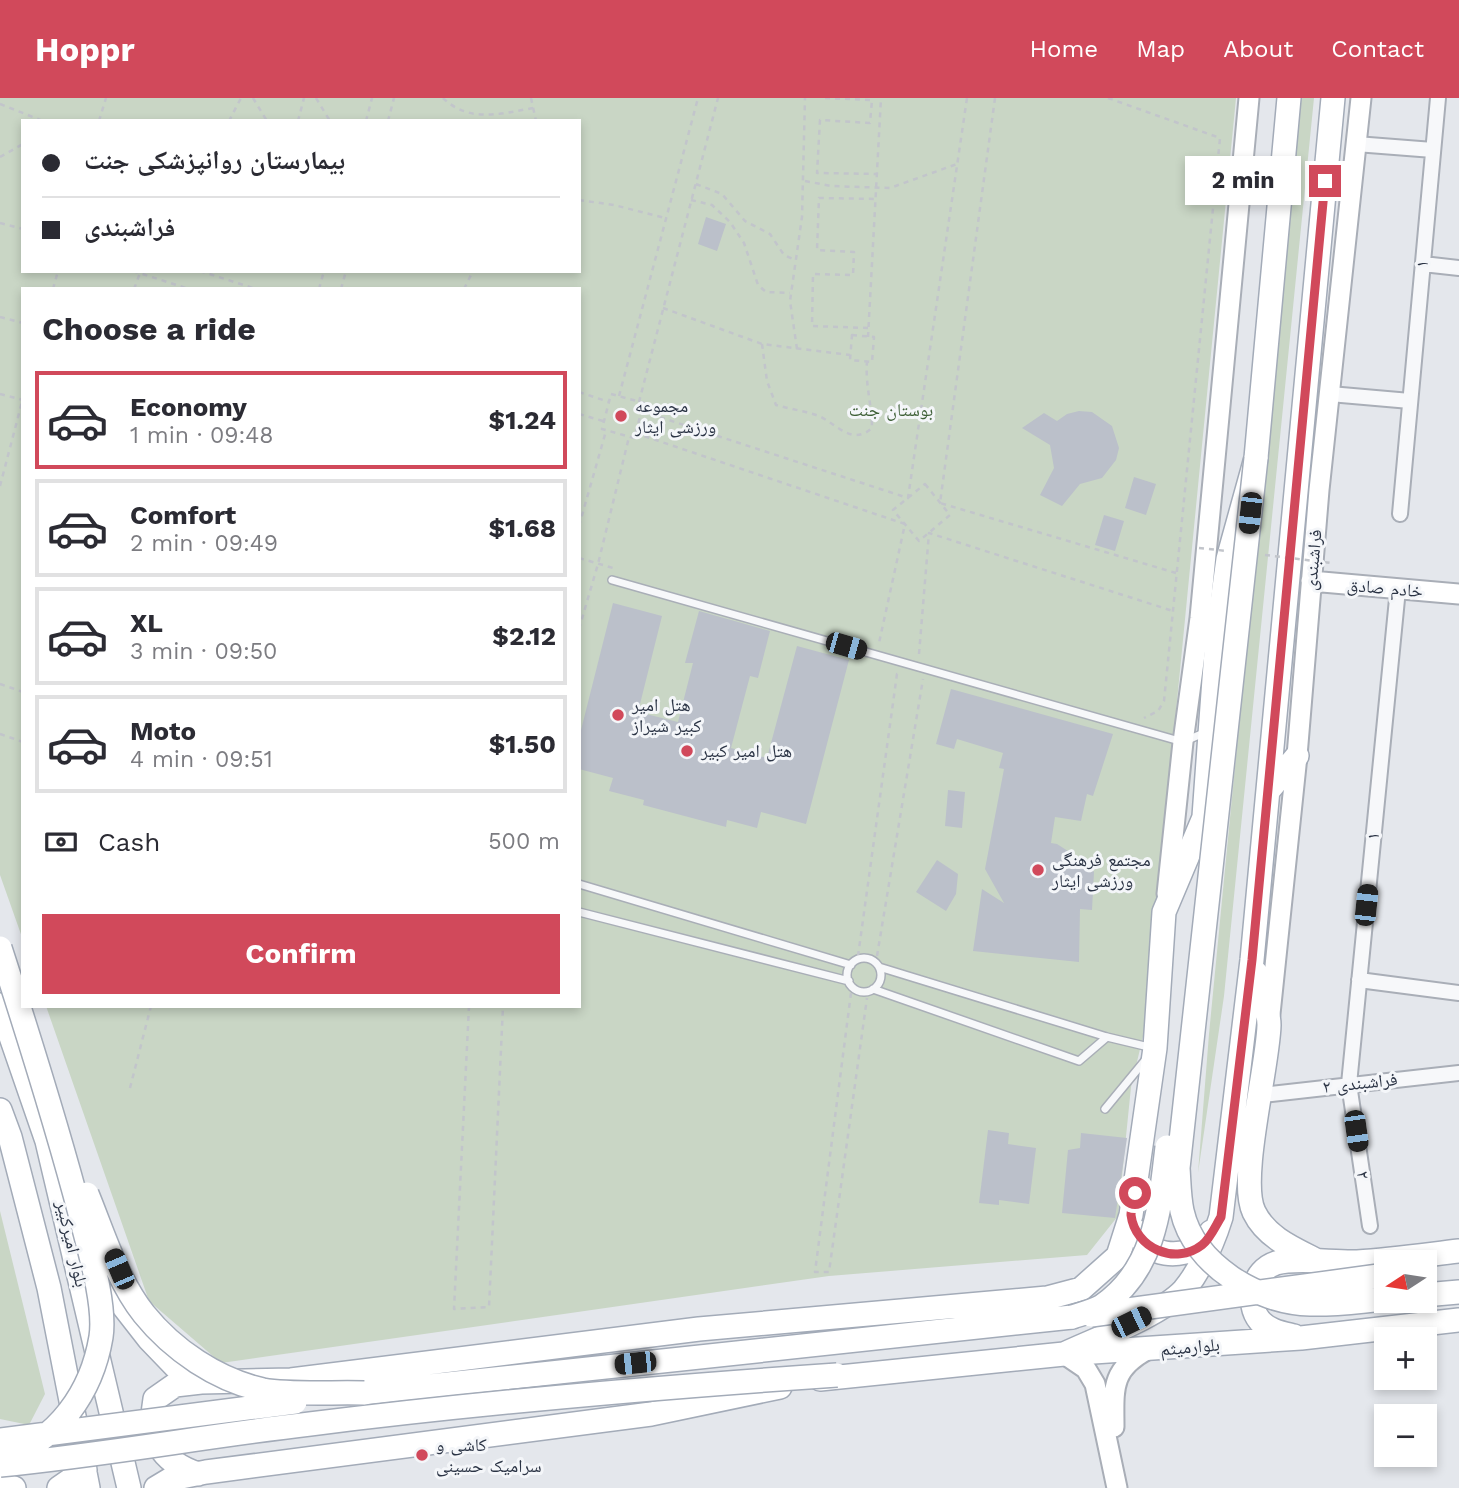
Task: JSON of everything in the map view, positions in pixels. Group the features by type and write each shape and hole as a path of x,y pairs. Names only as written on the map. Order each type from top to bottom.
{"main road":[{"path":"198,1474 183,1468 166,1456 154,1438 152,1418 155,1399 176,1385 291,1380 699,1329 1047,1298 1081,1289 1118,1256 1131,1215 1155,1048 1164,912 1200,618 1249,98"},
{"path":"1289,98 1256,458 1178,1168 1182,1212 1192,1236 1217,1266 1235,1279 1279,1300 1310,1304 1374,1300"},
{"name":"فراشبندی","path":"1064,1354 1154,1311 1183,1291 1213,1244 1221,1217 1252,960 1333,98"},
{"name":"فراشبندی","path":"1269,1022 1361,98"},
{"path":"1072,1317 1101,1307 1116,1292 1146,1257 1153,1236 1165,1163 1205,815 1217,638 1228,559 1256,458"},
{"name":"خادم صادق","path":"1311,581 1459,594"},
{"path":"1269,790 1297,756"},
{"path":"1164,912 1205,815"},
{"path":"0,948 51,1130 96,1276 102,1335 89,1379 73,1409 55,1429 30,1446 0,1458"},
{"path":"1252,960 1269,1022 1262,1095 1253,1137 1250,1185 1253,1210 1276,1239 1322,1263"},
{"name":"بلوار امیرکبیر","path":"0,1005 51,1130 129,1488"},
{"name":"بلوار امیرکبیر","path":"0,1110 10,1137 48,1288 86,1479"},
{"path":"51,1130 143,1313 179,1349 219,1375 264,1390 364,1393"},
{"path":"51,1130 106,1276 124,1307 175,1366 201,1382"},
{"path":"1131,1215 1140,1239 1158,1253 1181,1253 1202,1245 1221,1217"},
{"path":"1301,1338 1275,1332 1260,1320 1253,1295 1255,1280 1262,1271 1275,1263 1357,1262 1459,1251"},
{"path":"1437,1269 1459,1266"},
{"path":"0,1440 364,1393 1072,1317 1374,1277"},
{"path":"1437,1294 1459,1292"},
{"name":"بلوارمیثم","path":"837,1375 1064,1354 1301,1338 1459,1320"},
{"path":"1116,1479 1115,1381 1121,1368 1147,1350"},
{"path":"1064,1354 1086,1369 1095,1384 1116,1479"},
{"path":"0,1465 309,1424 685,1385 837,1375"},
{"path":"156,1488 171,1479 198,1474 651,1414 837,1375"},
{"path":"59,1488 86,1479"},
{"path":"0,1483 14,1488"}],"street":[{"name":"۱","path":"1400,514 1438,98"},
{"path":"1356,144 1433,150"},
{"path":"1423,264 1459,268"},
{"path":"1330,394 1410,401"},
{"name":"۱","path":"1349,1084 1398,589"},
{"path":"1359,979 1459,993"},
{"name":"۲ فراشبندی","path":"1262,1095 1459,1073"},
{"name":"۲","path":"1349,1084 1370,1226"}],"lane":[{"path":"612,580 1183,742 1210,730"},
{"path":"581,885 854,962 869,958 878,965 1107,1037 1155,1048 1105,1109"},
{"path":"581,913 850,983 857,990 870,990 1079,1061 1107,1037"},
{"path":"850,983 848,972 854,962"},
{"path":"870,990 880,981 878,965"}],"path":[{"path":"100,119 106,98"},
{"path":"230,119 241,98"},
{"path":"253,98 266,119"},
{"path":"299,119 304,98"},
{"path":"316,98 329,119"},
{"path":"367,119 372,98"},
{"path":"389,119 394,98"},
{"path":"443,98 452,107 476,116 533,108"},
{"path":"531,98 536,119"},
{"path":"619,396 698,98"},
{"path":"639,402 718,98"},
{"path":"797,349 790,293 805,181 805,98"},
{"path":"825,98 872,100 870,123 820,120 817,173 877,174"},
{"path":"868,337 881,98"},
{"path":"908,498 967,98"},
{"path":"940,503 995,98"},
{"path":"1108,98 1220,138 1164,701 1158,711 1143,719 1135,719"},
{"path":"0,104 38,119"},
{"path":"0,157 21,145"},
{"path":"805,181 831,186 890,188 957,164"},
{"path":"696,184 722,194 745,220 770,234 784,255 795,260"},
{"path":"868,328 812,326 813,274 853,275 854,252 817,250 819,198 876,199"},
{"path":"581,200 614,205 666,218"},
{"path":"691,200 712,205 730,222 744,243 758,285 766,292 790,293"},
{"path":"0,223 21,228"},
{"path":"135,287 140,273 177,287"},
{"path":"206,273 250,287"},
{"path":"663,308 762,344 850,355"},
{"path":"0,317 21,322"},
{"path":"852,335 868,337 874,337 872,362 850,360 852,335"},
{"path":"762,344 767,381 776,405 821,417 848,435 857,436 872,428 866,384 867,362"},
{"path":"581,393 609,402"},
{"path":"0,394 21,399"},
{"path":"611,394 619,396 644,403 634,438 602,429 611,394"},
{"path":"0,486 21,407"},
{"path":"641,411 908,498"},
{"path":"581,415 604,422"},
{"path":"581,519 606,430"},
{"path":"635,433 905,524"},
{"path":"581,622 629,437"},
{"path":"925,484 940,503 950,515 919,541 893,510 925,484"},
{"path":"940,503 1177,573"},
{"path":"889,646 879,643 905,524"},
{"path":"929,533 1173,611"},
{"path":"909,652 919,655 929,533"},
{"path":"581,559 625,572"},
{"path":"854,962 897,674 910,677"},
{"path":"878,965 923,679"},
{"path":"0,684 21,691"},
{"path":"0,734 21,741"},
{"path":"850,983 815,1272 828,1272 870,990"},
{"path":"130,1088 150,1008"},
{"path":"469,1008 454,1309 489,1307 503,1008"}],"green space":[{"name":"بوستان جنت","path":"0,98 1236,98 1145,1028 1131,1087 1118,1216 1087,1255 829,1276 221,1363 149,1301 47,1008 581,1008 581,287 21,287 21,934 0,875"},
{"path":"1300,98 1314,98 1224,996 1198,1173 1209,1034"},
{"path":"0,1211 45,1394 29,1425 0,1419"}],"building":[{"path":"706,217 726,224 717,251 698,244"},
{"path":"1092,412 1112,426 1119,448 1116,460 1102,478 1080,484 1062,506 1040,495 1054,468 1050,445 1022,428 1044,413 1057,421 1067,414"},
{"path":"1134,477 1156,484 1146,515 1125,508"},
{"path":"1104,515 1124,521 1115,551 1095,545"},
{"name":"هتل امیر کبیر شیراز","path":"613,603 662,616 638,712 678,722 693,663 685,663 699,611 770,631 758,678 750,676 731,748 767,758 797,646 849,660 806,824 761,812 757,828 727,820 726,827 643,805 644,800 609,791 613,778 581,770 581,730"},
{"path":"951,689 1113,734 1093,796 1087,794 1081,821 1055,817 1051,843 1085,862 1094,872 1092,910 1080,909 1079,962 973,951 982,889 1004,903 985,869 1004,769 999,768 1003,753 957,739 954,749 936,744"},
{"path":"948,790 965,792 962,828 945,826"},
{"path":"937,860 958,874 956,894 946,911 916,892"},
{"path":"988,1130 1009,1133 1008,1144 1036,1148 1029,1204 999,1200 999,1205 979,1203"},
{"path":"1081,1133 1127,1138 1115,1218 1062,1213 1068,1150 1080,1148"}],"place":[{"name":"مجموعه ورزشی ایثار","path":"621,416"},
{"name":"هتل امیر کبیر شیراز","path":"618,715"},
{"name":"هتل امیر کبیر","path":"687,751"},
{"name":"مجتمع فرهنگی ورزشی ایثار","path":"1038,870"},
{"name":"کاشی و سرامیک حسینی","path":"422,1455"}],"route":[{"path":"1135,1193 1131,1215 1140,1239 1158,1253 1181,1253 1202,1245 1221,1217 1252,960 1325,181"}]}
